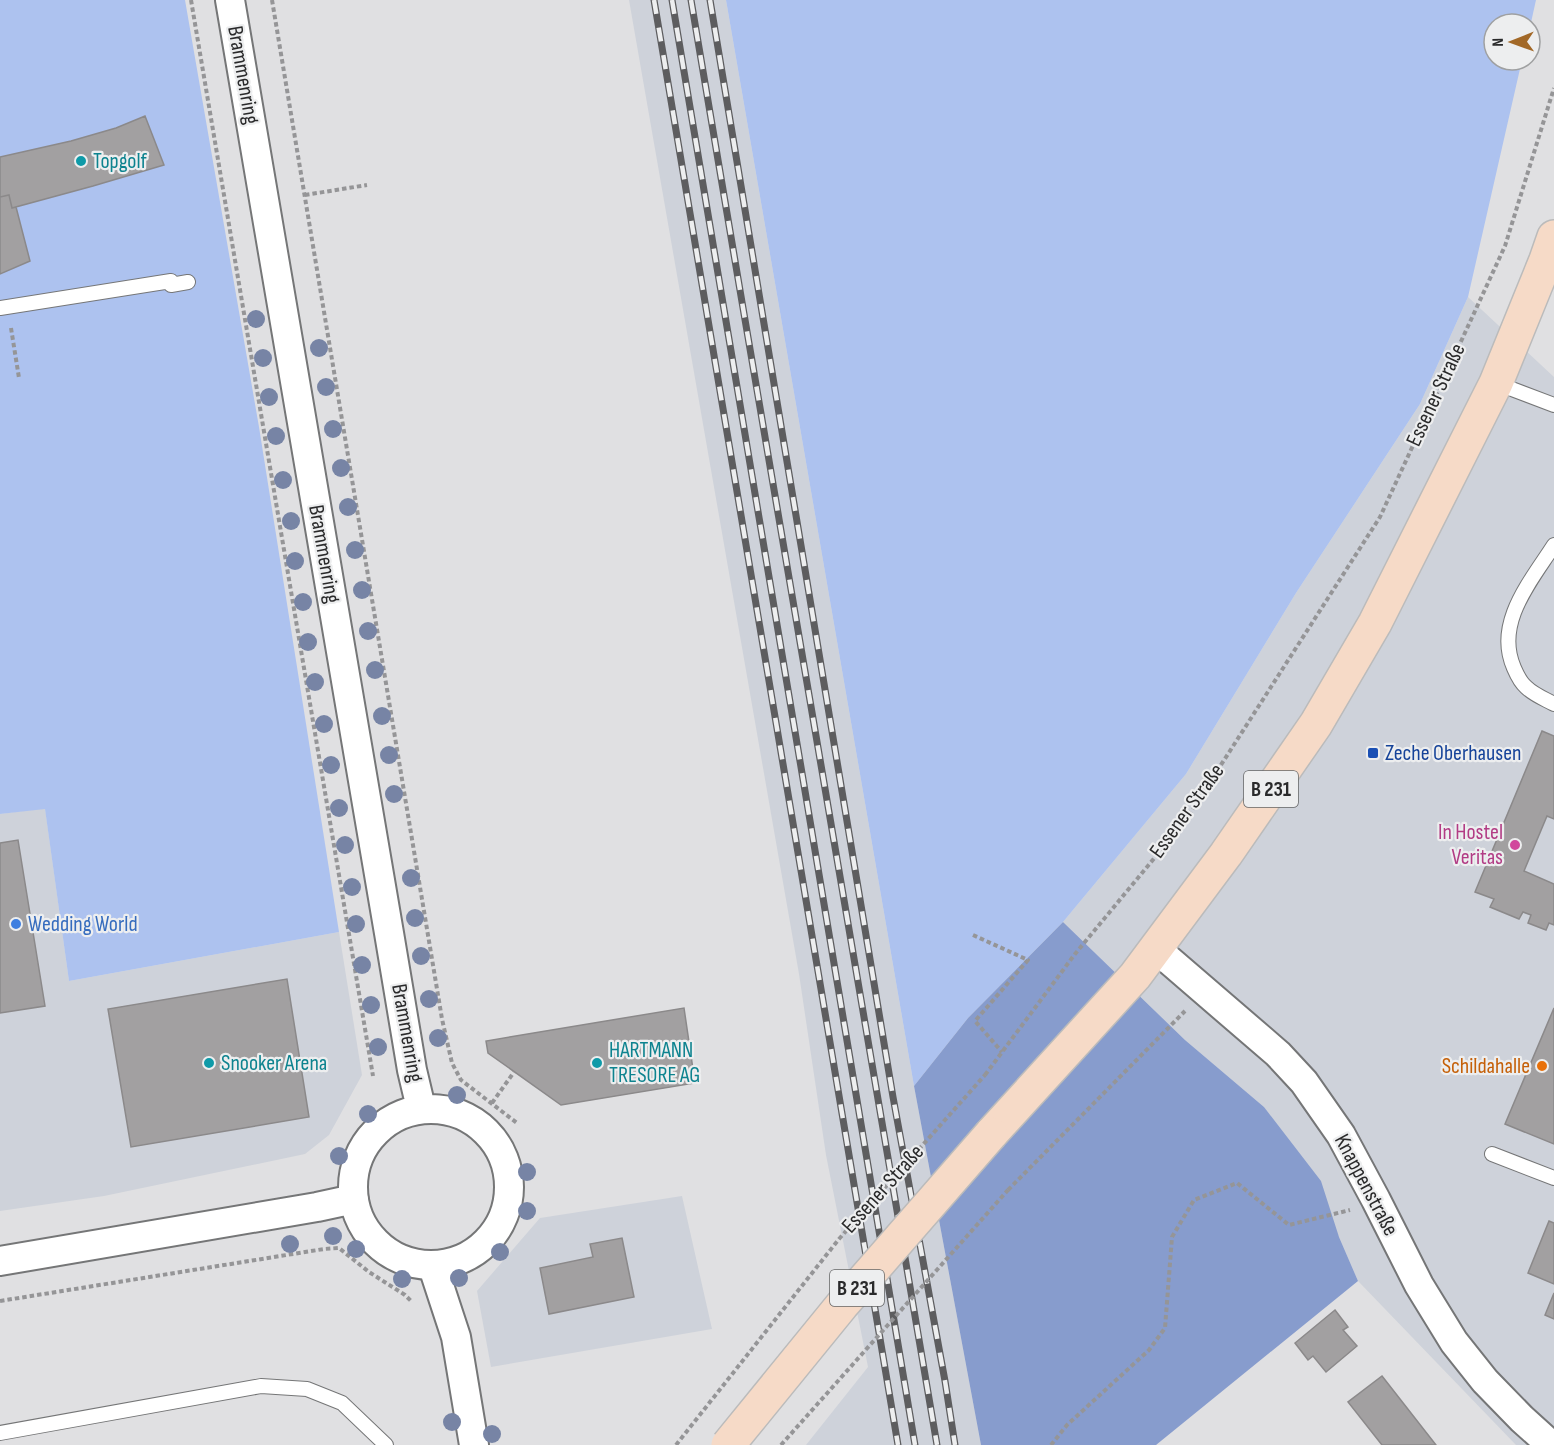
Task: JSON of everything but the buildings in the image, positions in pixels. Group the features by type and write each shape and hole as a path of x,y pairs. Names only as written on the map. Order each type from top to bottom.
{"main road":[{"name":"Essener Straße","path":"728,1445 842,1305 991,1134 1135,976 1226,854 1316,724 1375,623 1496,382 1554,237"}],"street":[{"name":"Brammenring","path":"230,0 410,1059 421,1108"},
{"name":"Knappenstraße","path":"1155,948 1278,1054 1304,1082 1341,1135 1419,1285 1454,1342 1485,1381 1551,1445"},
{"name":"Brammenring","path":"421,1108 443,1109 471,1122 486,1133 498,1151 508,1173 509,1186 508,1200 499,1223 490,1237 467,1256 433,1267 409,1263 387,1252 366,1229 354,1199 354,1180 358,1161 368,1144 391,1119 421,1108"},
{"path":"0,1261 354,1199"},
{"path":"433,1267 456,1337 474,1445"}],"lane":[{"path":"4,308 171,281 171,285 188,282"},
{"path":"1496,382 1554,405"},
{"path":"1554,545 1511,618 1508,641 1510,660 1518,677 1533,693 1554,704"},
{"path":"1492,1154 1554,1178"},
{"path":"0,1433 261,1386 307,1389 342,1403 386,1445"}],"path":[{"path":"191,0 373,1076"},
{"path":"272,0 442,1019 452,1063 461,1080 517,1123"},
{"name":"Essener Straße","path":"675,1445 839,1239 985,1074 1076,954 1185,821 1380,517 1505,246 1554,88"},
{"path":"305,195 367,185"},
{"path":"4,308 19,378"},
{"path":"973,935 1028,960 975,1021 1002,1052"},
{"path":"781,1445 1008,1190 1205,991"},
{"path":"492,1103 514,1072"},
{"path":"1051,1445 1067,1425 1149,1350 1165,1328 1172,1237 1194,1200 1237,1183 1289,1225 1356,1208 1376,1200"},
{"path":"0,1301 339,1248 369,1272 405,1295 413,1304"}],"shaded area":[{"path":"0,0 185,0 259,427 339,932 69,981 45,809 0,814"},
{"path":"629,0 726,0 914,1086 981,1445 806,1445 868,1367 826,1155 799,974"},
{"path":"726,0 1536,0 1533,12 1482,12 1482,72 1519,72 1468,297 1420,404 1296,593 1186,774 1063,922 968,1018 914,1086"},
{"path":"1468,297 1554,377 1554,1445 1516,1445 1358,1281 1339,1237 1264,1107 1185,1040 1063,922 1186,774 1296,593 1420,404"},
{"path":"45,808 69,981 339,932 362,1075 329,1135 305,1154 104,1196 0,1211 0,814"},
{"path":"1063,922 1185,1040 1264,1107 1321,1181 1339,1237 1358,1281 1156,1445 981,1445 914,1086 968,1018"},
{"path":"682,1196 712,1329 491,1367 477,1291 540,1218"}],"railway":[{"path":"654,0 898,1445"},
{"path":"672,0 915,1445"},
{"path":"691,0 937,1445"},
{"path":"710,0 893,1097 955,1445"}],"place":[{"name":"Topgolf","path":"81,161"},
{"name":"Zeche Oberhausen","path":"1373,753"},
{"name":"In Hostel Veritas","path":"1515,845"},
{"name":"Wedding World","path":"16,924"},
{"name":"Snooker Arena","path":"209,1063"},
{"name":"HARTMANN TRESORE AG","path":"597,1063"},
{"name":"Schildahalle","path":"1542,1066"}]}
